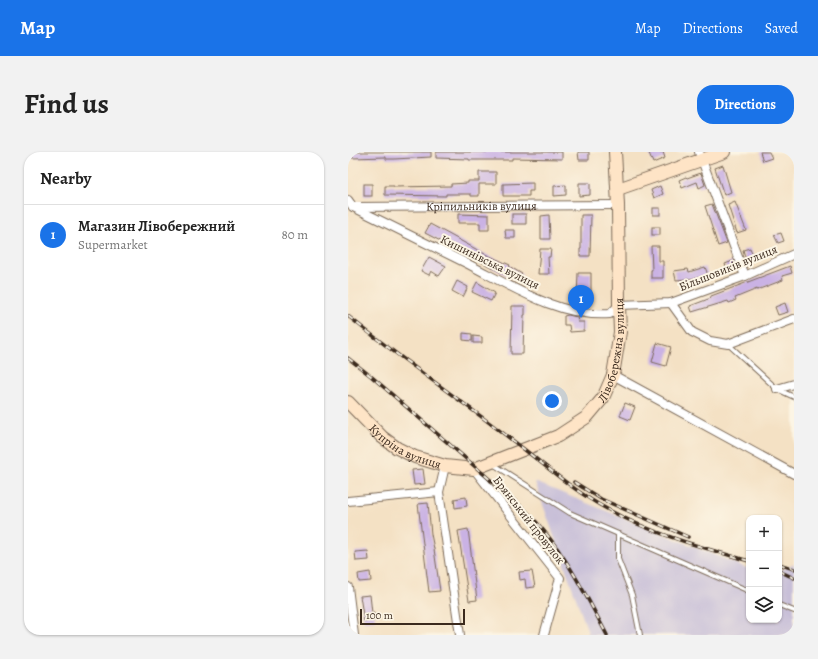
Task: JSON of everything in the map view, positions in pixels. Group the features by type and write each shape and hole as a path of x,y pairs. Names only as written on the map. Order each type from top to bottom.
{"main road":[{"name":"Лівобережна вулиця","path":"474,469 558,436 587,417 603,398 613,375 620,332 618,189 615,152"},
{"path":"618,189 701,156 724,152"},
{"name":"Купріна вулиця","path":"348,402 382,437 398,448 415,457 445,466 474,469"}],"street":[{"path":"701,156 745,276"},
{"name":"Кріпильників вулиця","path":"351,203 618,205"},
{"name":"Кишинівська вулиця","path":"351,203 535,298 574,313 597,316 610,314 619,305"},
{"name":"Більшовиків вулиця","path":"619,305 671,304 745,276 794,254"},
{"name":"Більшовиків вулиця","path":"671,304 692,332 710,341 728,344"},
{"path":"728,344 794,319"},
{"path":"613,375 794,474"},
{"path":"777,389 794,384"},
{"path":"445,466 439,492 460,635"},
{"name":"Брянський провулок","path":"474,469 560,578 544,635"},
{"path":"348,501 439,492"},
{"path":"348,586 354,635"}],"lane":[{"path":"728,344 777,389 794,397"},
{"path":"491,463 570,513 746,590"},
{"path":"618,534 618,559 632,595 640,635"},
{"path":"782,606 794,611"}],"shaded area":[{"path":"535,482 746,568 746,623 782,623 782,570 794,564 794,635 589,635"}],"building":[{"path":"352,152 431,152 431,157 394,159 386,159 386,157 352,158"},
{"path":"436,152 562,152 562,159 512,158 512,160 469,160 436,158"},
{"path":"578,152 589,152 589,160 579,160"},
{"path":"663,152 665,158 653,163 649,153"},
{"path":"760,152 769,152 772,158 763,161"},
{"path":"723,165 731,192 724,195 715,168"},
{"path":"479,172 496,172 496,184 479,184 479,196 471,196 471,194 446,194 446,196 385,195 385,186 451,186 451,184 479,181"},
{"path":"701,173 705,185 699,188 697,182 682,188 679,180"},
{"path":"533,183 533,191 529,191 529,196 503,196 503,184"},
{"path":"579,183 590,183 590,195 579,196"},
{"path":"364,184 372,184 372,196 364,196"},
{"path":"566,185 566,195 554,196 554,186"},
{"path":"660,186 663,194 654,198 651,190"},
{"path":"735,202 746,230 737,233 728,205"},
{"path":"712,204 727,243 718,246 705,206"},
{"path":"653,208 660,208 660,215 653,215"},
{"path":"458,214 489,215 489,230 480,230 480,223 458,223"},
{"path":"512,214 526,214 526,224 512,224"},
{"path":"549,215 550,239 541,239 541,216"},
{"path":"581,215 591,215 590,256 580,256"},
{"path":"430,224 485,254 510,265 509,266 522,274 518,281 425,233"},
{"path":"652,227 660,227 660,235 652,235"},
{"path":"505,230 515,230 515,238 506,238"},
{"path":"781,233 784,241 778,243 774,235"},
{"path":"651,246 659,246 659,261 663,261 663,278 651,278"},
{"path":"750,248 754,257 746,260 743,250"},
{"path":"540,249 551,249 550,257 548,257 549,274 538,274"},
{"path":"429,257 446,266 439,276 431,271 429,275 421,271"},
{"path":"733,261 736,267 727,270 725,264"},
{"path":"790,266 792,273 782,276 783,280 735,298 736,300 729,303 728,301 692,312 690,306 711,298 711,296"},
{"path":"705,267 708,275 698,278 676,280 674,271 688,269 689,272"},
{"path":"578,273 591,273 591,300 577,300"},
{"path":"457,281 468,287 463,297 452,291"},
{"path":"477,282 495,293 491,301 472,292"},
{"path":"785,303 788,312 778,315 775,307"},
{"path":"512,306 525,306 523,354 511,354"},
{"path":"568,315 577,317 578,322 584,322 584,331 570,332 569,325 564,325 564,316"},
{"path":"463,333 472,334 472,341 463,340"},
{"path":"473,336 482,337 482,343 473,343"},
{"path":"657,343 671,347 666,366 652,362"},
{"path":"625,403 635,407 630,420 620,416"},
{"path":"423,469 425,484 414,485 412,470"},
{"path":"466,497 467,506 455,508 454,499"},
{"path":"428,503 431,534 440,591 429,592 418,504"},
{"path":"468,529 477,600 469,601 458,531"},
{"path":"368,551 369,560 356,561 355,552"},
{"path":"532,571 535,587 526,588 525,579 520,580 519,572"},
{"path":"370,572 371,581 359,582 358,574"},
{"path":"370,595 372,613 374,613 375,620 364,621 360,596"}],"railway":[{"path":"348,316 388,348 492,424 594,502 624,518 659,533 746,560"},
{"path":"348,358 372,377 525,510 550,539 571,569 607,635"},
{"path":"574,482 601,499 688,537"},
{"path":"782,565 794,569"},
{"path":"782,572 794,578"}],"place":[{"name":"Магазин Лівобережний","path":"581,318"}]}
